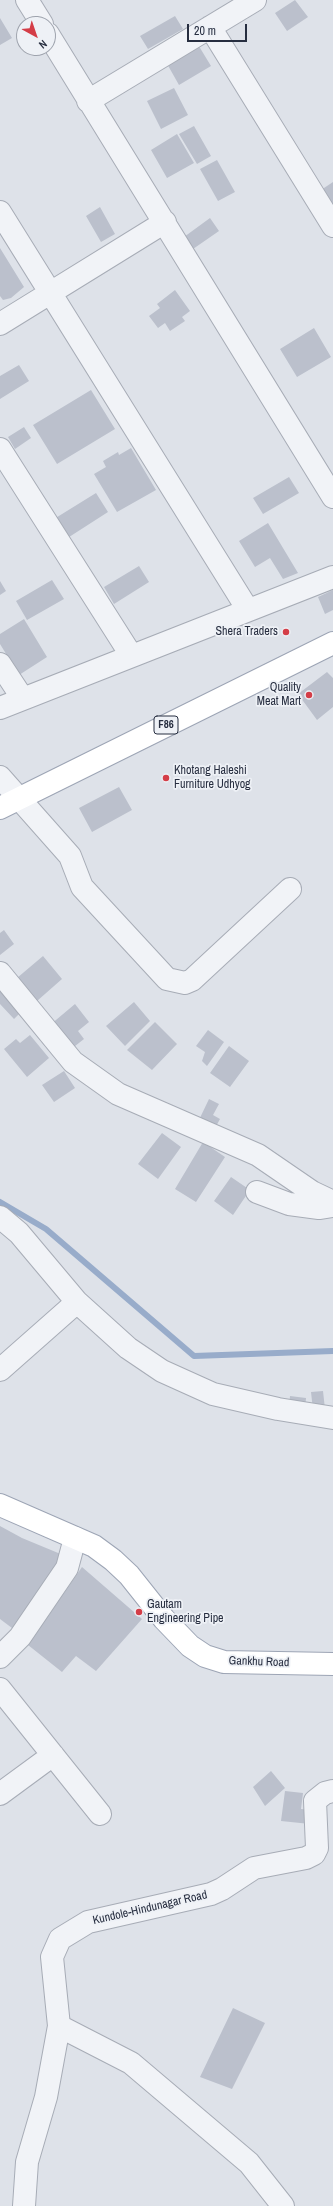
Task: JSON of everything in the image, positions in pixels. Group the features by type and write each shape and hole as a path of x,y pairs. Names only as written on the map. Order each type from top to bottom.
{"main road":[{"name":"F86","path":"9,803 333,643"},
{"name":"Gankhu Road","path":"0,1505 94,1546 113,1560 129,1575 164,1619 190,1646 205,1656 224,1662 333,1664"}],"street":[{"path":"27,0 37,16"},
{"path":"88,100 254,0"},
{"path":"210,27 333,226"},
{"path":"56,47 333,497"},
{"path":"0,212 248,610"},
{"path":"0,324 165,222"},
{"path":"0,449 132,655"},
{"path":"0,708 333,577"},
{"path":"0,664 22,699"},
{"path":"0,777 9,803 70,856 82,887 167,979 185,983 192,980 290,889"},
{"path":"0,973 73,1062 118,1094 258,1155 312,1192 333,1202"},
{"path":"257,1192 289,1204 319,1208 333,1206"},
{"path":"0,1217 19,1233 77,1302 128,1348 162,1371 213,1394 278,1409 333,1418"},
{"path":"0,1370 77,1302"},
{"path":"0,1657 20,1637 67,1568 75,1538"},
{"path":"0,1688 100,1814"},
{"path":"0,1794 52,1755"},
{"name":"Kundole-Hindunagar Road","path":"24,2206 27,2162 46,2097 59,2026 52,1957 60,1939 88,1922 211,1894 222,1889 254,1868 306,1858 314,1854 317,1848 315,1801 325,1793 333,1791"},
{"path":"59,2026 131,2063 250,2163 283,2206"}],"building":[{"path":"295,0 308,17 287,31 275,13"},
{"path":"175,16 183,29 148,49 140,36"},
{"path":"0,18 12,38 0,45"},
{"path":"197,43 211,66 179,85 166,62"},
{"path":"174,88 188,115 161,129 147,101"},
{"path":"194,126 211,156 197,164 179,134"},
{"path":"177,134 194,163 167,178 151,150"},
{"path":"217,160 235,192 218,201 200,169"},
{"path":"333,182 333,207 321,190"},
{"path":"100,207 115,234 101,242 86,216"},
{"path":"210,218 219,231 193,249 184,237"},
{"path":"0,248 24,287 11,298 3,300 0,296"},
{"path":"175,290 190,311 182,317 185,321 170,331 165,323 158,328 149,316 160,308 157,304"},
{"path":"314,328 331,357 297,377 280,349"},
{"path":"19,365 29,381 0,399 0,376"},
{"path":"91,390 115,429 57,464 33,425"},
{"path":"24,427 31,438 15,449 8,437"},
{"path":"131,448 156,490 117,512 94,474 106,467 103,461 118,452 119,455"},
{"path":"289,477 299,493 263,514 253,498"},
{"path":"96,493 108,512 66,539 54,519"},
{"path":"268,523 298,573 283,579 270,558 255,567 239,541"},
{"path":"139,566 149,582 114,604 104,587"},
{"path":"52,580 64,599 27,620 16,601"},
{"path":"0,581 6,591 0,595"},
{"path":"333,590 333,610 325,614 318,597"},
{"path":"24,619 47,657 19,675 0,644 0,634"},
{"path":"327,672 333,678 333,707 317,720 298,694"},
{"path":"119,787 132,810 92,832 79,808"},
{"path":"4,930 14,944 0,955 0,933"},
{"path":"43,956 62,979 37,1001 17,978"},
{"path":"0,990 25,1008 14,1019 0,1004"},
{"path":"134,1002 150,1021 125,1046 106,1026"},
{"path":"75,1004 89,1022 78,1031 84,1039 70,1050 50,1025"},
{"path":"155,1022 177,1044 152,1070 127,1050"},
{"path":"208,1030 224,1042 207,1066 202,1061 205,1052 196,1046"},
{"path":"30,1035 49,1058 27,1077 4,1049 16,1039 20,1043"},
{"path":"229,1046 249,1061 230,1087 210,1073"},
{"path":"64,1071 75,1088 54,1102 42,1085"},
{"path":"209,1099 219,1104 213,1115 220,1119 214,1130 198,1122"},
{"path":"162,1133 181,1147 158,1179 138,1164"},
{"path":"203,1142 225,1157 196,1202 175,1189"},
{"path":"231,1177 250,1190 233,1215 214,1201"},
{"path":"323,1391 325,1409 313,1410 311,1392"},
{"path":"290,1396 306,1398 305,1409 289,1407"},
{"path":"0,1526 22,1538 63,1555 16,1631 0,1619"},
{"path":"82,1567 142,1619 96,1671 76,1656 62,1672 28,1645"},
{"path":"271,1771 285,1788 265,1806 253,1787"},
{"path":"285,1791 303,1793 301,1809 311,1810 310,1824 281,1821"},
{"path":"233,2008 265,2023 232,2089 200,2077"}],"waterway":[{"path":"0,1202 46,1229 194,1356 333,1351"}],"place":[{"name":"Shera Traders","path":"286,632"},
{"name":"Quality Meat Mart","path":"309,695"},
{"name":"Khotang Haleshi Furniture Udhyog","path":"166,778"},
{"name":"Gautam Engineering Pipe","path":"139,1612"}]}
